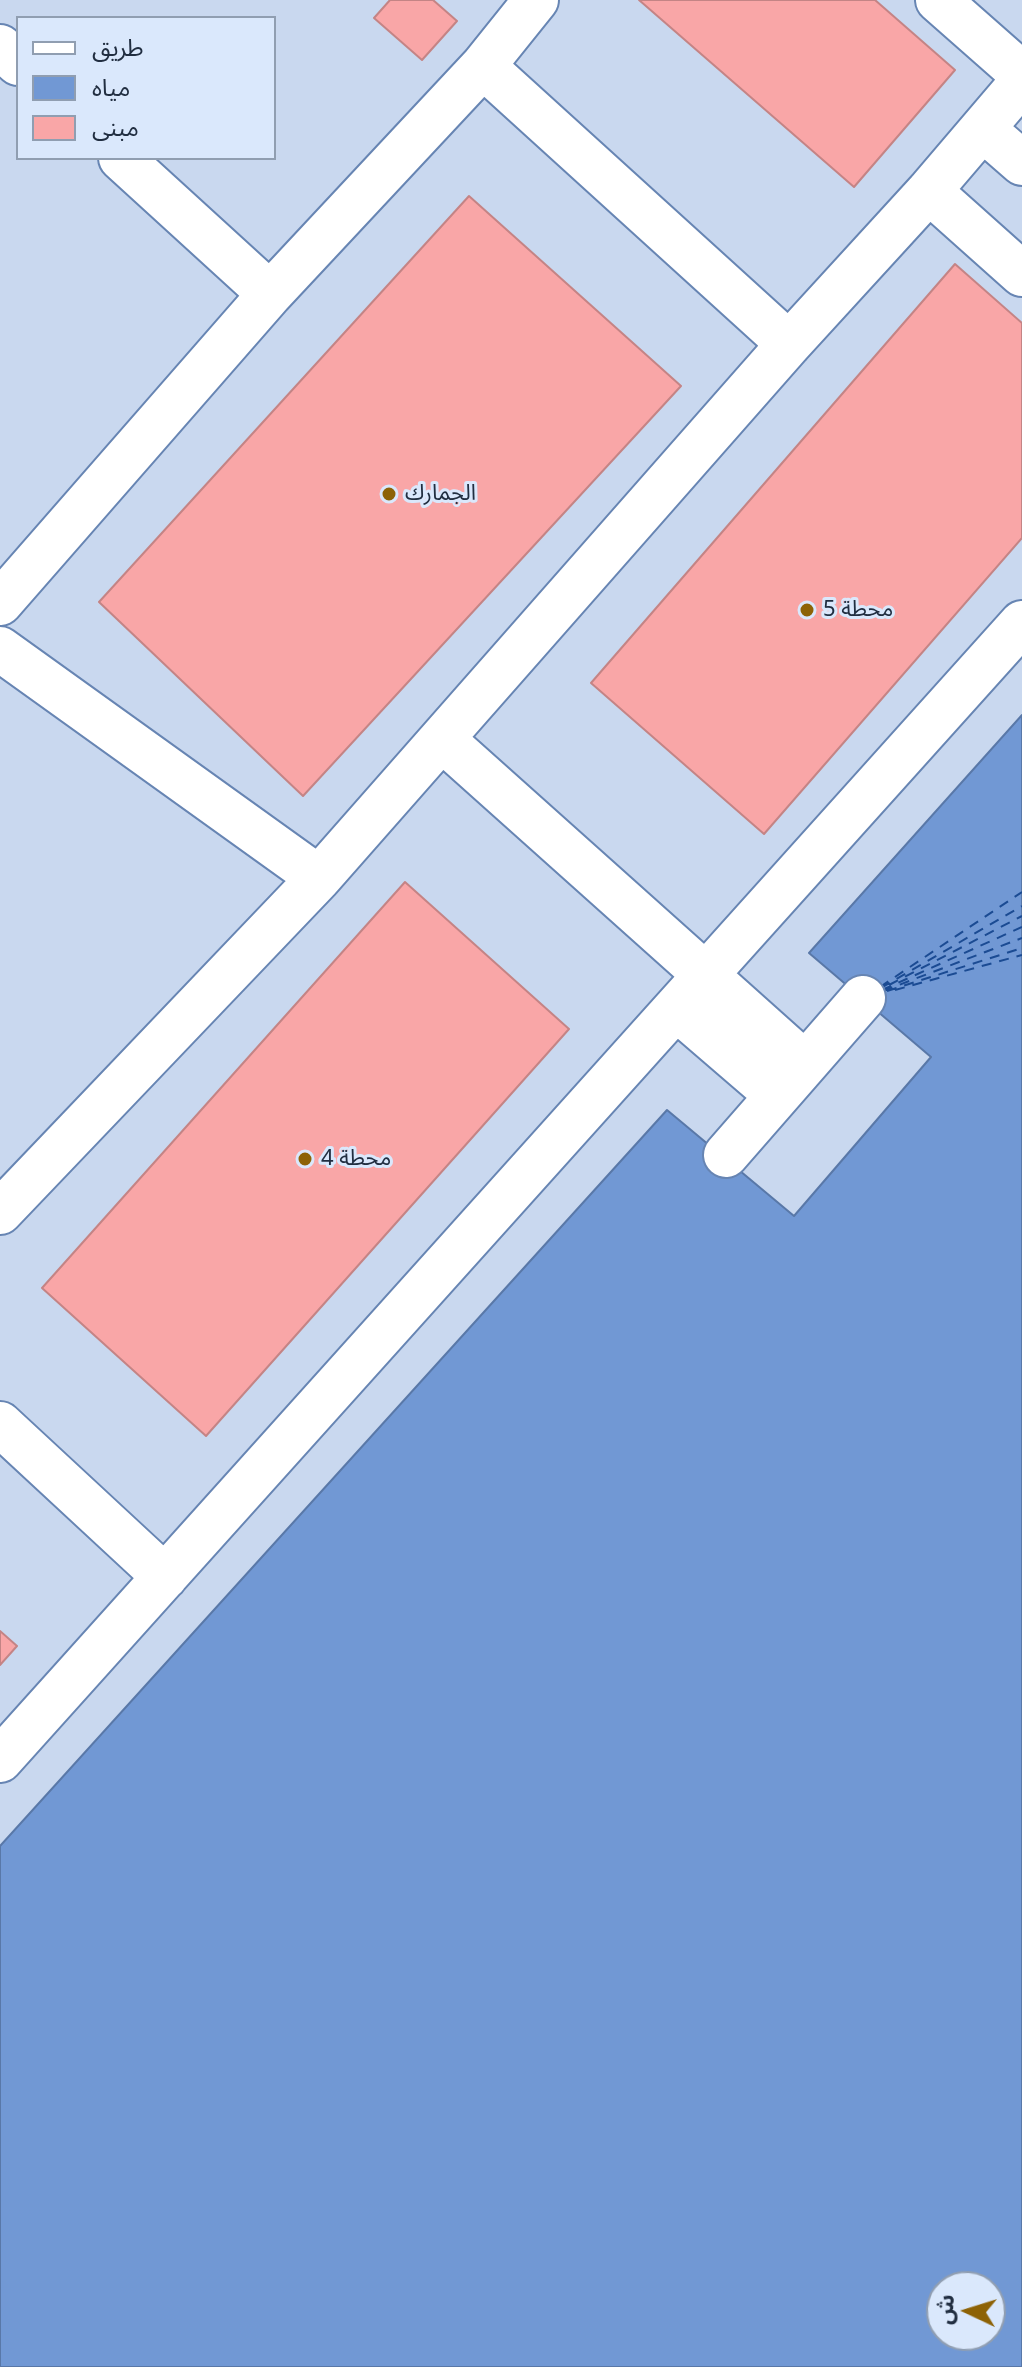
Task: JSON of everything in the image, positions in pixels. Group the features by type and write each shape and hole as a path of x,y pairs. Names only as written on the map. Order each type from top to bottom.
{"lane":[{"path":"938,0 1022,74"},
{"path":"0,603 270,294 483,66 519,6"},
{"path":"0,47 16,61"},
{"path":"483,66 789,344"},
{"path":"0,1212 319,878 789,344 929,191 1022,82"},
{"path":"983,129 1022,163"},
{"path":"123,160 270,294"},
{"path":"929,191 1022,274"},
{"path":"0,1760 1022,623"},
{"path":"0,649 319,878"},
{"path":"443,740 704,976 790,1079"},
{"path":"726,1155 863,998"},
{"path":"676,1008 790,1079"},
{"path":"0,1424 165,1577"}],"shaded area":[{"path":"0,0 1022,0 1022,715 809,953 932,1057 794,1216 667,1111 0,1846"}],"water":[{"path":"1022,715 1022,2367 0,2367 0,1846 667,1110 794,1216 931,1057 809,953"}],"building":[{"path":"390,0 433,0 457,21 422,60 374,18"},
{"path":"639,0 875,0 955,70 854,187"},
{"name":"الجمارك","path":"469,196 681,386 303,796 99,602"},
{"name":"محطة 5","path":"955,264 1022,323 1022,538 764,834 591,683"},
{"name":"محطة 4","path":"405,882 569,1029 206,1436 42,1288"},
{"path":"0,1631 17,1646 0,1665"}],"ferry route":[{"path":"880,987 1022,892"},
{"path":"881,988 1022,906"},
{"path":"889,985 1022,916"},
{"path":"882,990 1022,927"},
{"path":"883,991 1022,938"},
{"path":"887,991 1022,948"},
{"path":"895,990 1022,955"}],"place":[{"name":"الجمارك","path":"389,494"},
{"name":"محطة 5","path":"807,610"},
{"name":"محطة 4","path":"305,1159"}]}
